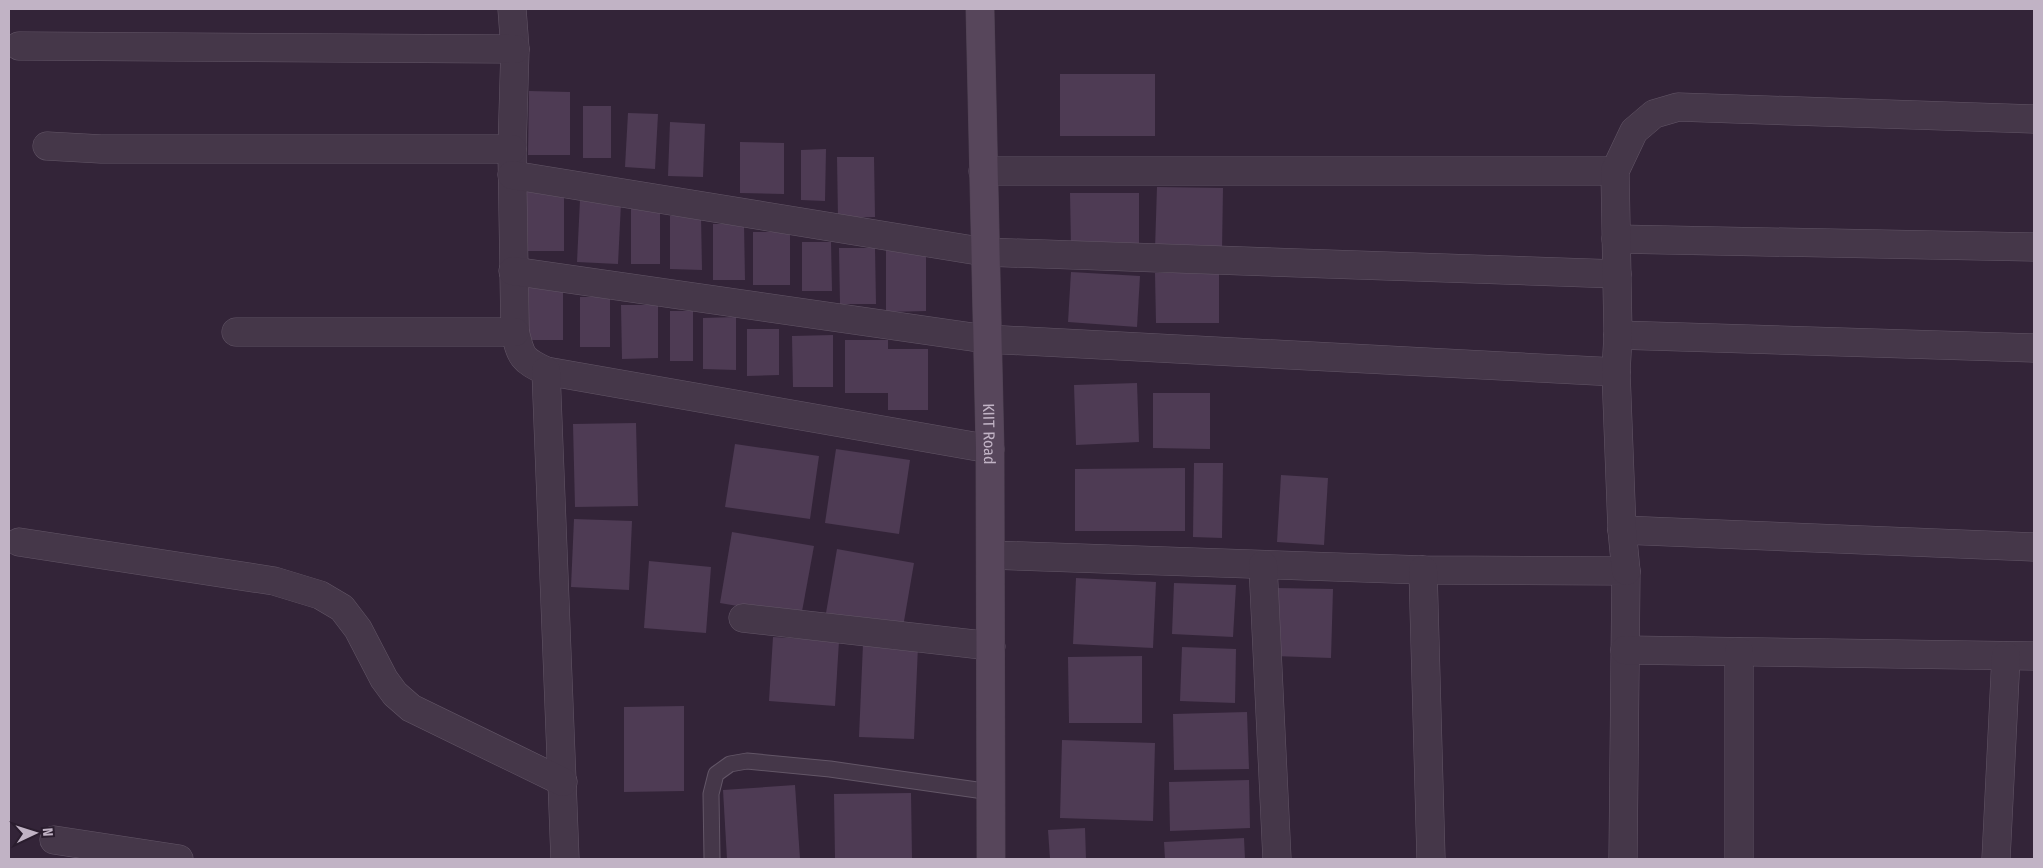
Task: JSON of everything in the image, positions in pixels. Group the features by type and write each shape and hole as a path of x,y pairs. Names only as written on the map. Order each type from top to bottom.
{"main road":[{"name":"KIIT Road","path":"980,9 990,449 991,859"}],"street":[{"path":"512,9 515,49 512,162 513,271 516,332 520,350 527,362 546,371 990,449"},
{"path":"19,46 515,49"},
{"path":"1623,859 1626,571 1622,530 1616,372 1618,335 1615,171 1634,131 1654,114 1678,107 2034,119"},
{"path":"47,146 512,162 985,252 1617,274"},
{"path":"983,171 1615,171"},
{"path":"1616,239 2034,247"},
{"path":"513,271 986,339 1616,372"},
{"path":"236,332 516,332"},
{"path":"1618,335 2034,348"},
{"path":"546,371 565,859"},
{"path":"1622,530 2034,547"},
{"path":"18,542 274,580 320,595 342,608 358,629 384,679 395,694 411,708 563,782"},
{"path":"991,555 1423,570 1626,571"},
{"path":"1262,565 1277,859"},
{"path":"1423,570 1431,859"},
{"path":"743,618 991,646"},
{"path":"1625,650 2034,656"},
{"path":"1739,652 1739,859"},
{"path":"1996,859 2006,656"},
{"path":"54,840 179,859"}],"lane":[{"path":"712,859 710,794 716,774 730,764 747,761 821,768 991,792"}],"building":[{"path":"1060,74 1155,74 1155,136 1060,136"},
{"path":"529,91 570,92 570,155 528,155"},
{"path":"583,106 611,106 611,158 583,158"},
{"path":"628,113 658,114 655,169 625,167"},
{"path":"670,122 705,124 703,177 668,176"},
{"path":"740,142 784,143 784,194 740,193"},
{"path":"826,149 825,201 801,200 801,150"},
{"path":"837,157 874,157 875,217 838,218"},
{"path":"1157,187 1223,188 1222,250 1155,249"},
{"path":"564,191 564,251 525,251 525,192"},
{"path":"1070,193 1139,193 1139,247 1071,248"},
{"path":"580,200 621,203 618,264 577,262"},
{"path":"631,209 660,209 660,264 631,264"},
{"path":"670,216 701,216 702,270 670,269"},
{"path":"713,224 744,224 745,280 713,280"},
{"path":"753,232 790,232 790,285 753,285"},
{"path":"802,242 831,242 832,291 802,291"},
{"path":"839,248 875,248 876,304 840,304"},
{"path":"926,248 926,311 886,312 886,249"},
{"path":"1071,272 1140,276 1137,327 1068,322"},
{"path":"1155,273 1219,273 1219,323 1156,323"},
{"path":"524,286 563,286 563,340 524,340"},
{"path":"580,297 610,297 610,347 580,347"},
{"path":"621,305 658,305 658,358 622,359"},
{"path":"670,311 693,311 693,361 670,361"},
{"path":"736,317 736,370 703,369 703,318"},
{"path":"747,329 779,329 779,375 747,376"},
{"path":"833,335 833,387 793,387 792,336"},
{"path":"845,340 888,340 888,349 928,349 928,410 888,410 888,393 845,393"},
{"path":"1137,383 1139,442 1076,445 1074,385"},
{"path":"1153,393 1210,393 1210,449 1153,448"},
{"path":"636,423 638,506 575,507 573,424"},
{"path":"735,444 819,456 810,519 725,507"},
{"path":"836,449 910,460 899,534 825,523"},
{"path":"1194,463 1223,463 1222,538 1193,537"},
{"path":"1185,468 1185,531 1075,531 1075,469"},
{"path":"1281,475 1328,478 1324,545 1277,542"},
{"path":"574,519 632,521 629,590 571,587"},
{"path":"732,532 814,546 801,617 720,603"},
{"path":"837,549 914,563 903,627 826,613"},
{"path":"649,561 711,567 706,633 644,628"},
{"path":"1076,578 1156,582 1153,648 1073,644"},
{"path":"1174,583 1236,585 1233,637 1172,634"},
{"path":"1276,588 1333,589 1331,658 1274,656"},
{"path":"773,637 839,641 835,706 769,701"},
{"path":"863,644 918,646 914,739 859,737"},
{"path":"1182,647 1236,649 1235,703 1180,701"},
{"path":"1142,656 1142,723 1069,723 1068,657"},
{"path":"684,706 684,791 624,792 624,707"},
{"path":"1247,712 1249,769 1174,770 1173,714"},
{"path":"1062,740 1155,743 1153,821 1060,818"},
{"path":"1249,780 1250,828 1170,831 1169,782"},
{"path":"795,785 800,859 727,859 723,790"},
{"path":"911,793 912,859 835,859 834,794"},
{"path":"1085,828 1086,859 1050,859 1048,830"},
{"path":"1244,838 1245,859 1165,859 1164,842"}]}
